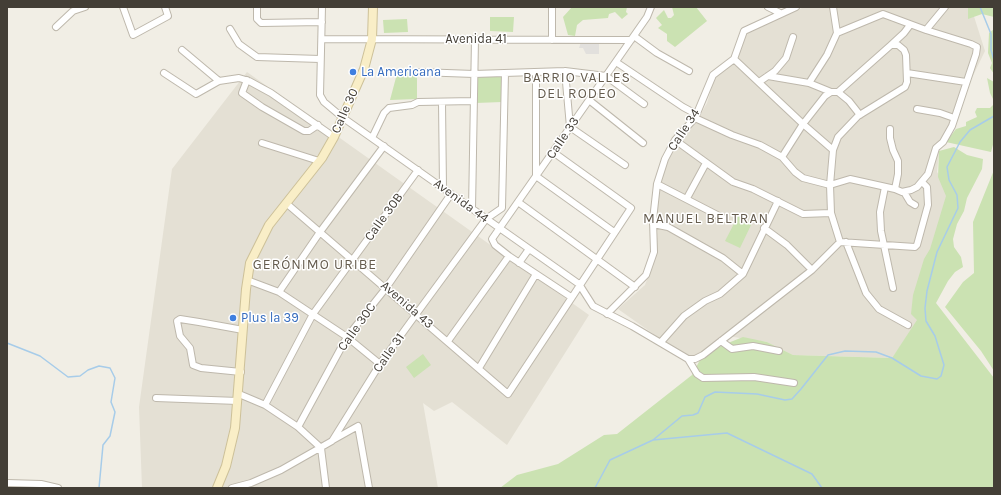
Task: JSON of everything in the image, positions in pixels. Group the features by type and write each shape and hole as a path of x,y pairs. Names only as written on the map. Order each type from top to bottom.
{"main road":[{"name":"Calle 30","path":"217,488 228,458 235,428 241,372 247,280 250,264 258,245 270,225 319,161 334,137 364,69 372,39 373,7"}],"street":[{"path":"56,27 72,9 84,7"},
{"path":"123,7 133,35 168,16 165,7"},
{"path":"257,7 257,19 261,23 322,22"},
{"name":"Avenida 44","path":"322,7 320,95 324,102 342,117 579,284"},
{"path":"552,7 552,40"},
{"name":"Calle 33","path":"509,256 493,243 492,239 647,17 651,7"},
{"path":"768,7 780,13"},
{"path":"796,7 780,13 744,31 734,59 803,124 834,150"},
{"path":"809,83 827,55 837,33 833,7"},
{"path":"883,14 884,7"},
{"path":"926,30 945,7"},
{"path":"616,62 695,116 732,135 760,145 782,157 795,172 804,178 830,184 850,179 885,186 904,192 917,187 922,182 931,167 936,148 949,133 972,67 977,47 910,25 883,14 837,33"},
{"path":"782,157 803,124 825,96 835,92 904,33 910,25"},
{"path":"230,29 240,44 257,57 320,59"},
{"path":"759,82 776,71 786,58 793,37"},
{"path":"632,38 689,71"},
{"name":"Avenida 41","path":"322,39 552,40 632,38"},
{"path":"472,209 475,39"},
{"path":"890,45 898,45 904,50 906,55 908,82 905,87 860,115 838,137 834,150 830,184 831,213 866,293 879,309 908,325"},
{"path":"182,50 219,81"},
{"name":"Calle 34","path":"607,314 646,275 654,252 653,224 656,184 665,160 675,140 695,116 713,75 734,59"},
{"path":"419,72 505,74 565,71 606,76 644,104"},
{"path":"565,71 570,126 625,165"},
{"path":"536,72 536,176 614,232"},
{"path":"164,73 196,94 219,81 236,78 247,80 271,93 334,137"},
{"path":"907,73 966,82"},
{"name":"Calle 31","path":"232,488 251,485 332,441 380,364 417,313 486,219 502,208 505,74"},
{"path":"768,76 809,83 835,92 849,101 860,115"},
{"path":"247,80 242,93 262,107 304,131 309,131 318,125"},
{"path":"589,100 643,143"},
{"path":"372,138 384,113 389,108 412,105 418,102 474,101"},
{"path":"442,102 443,188"},
{"path":"917,109 940,113 954,118"},
{"path":"890,129 890,138 893,150 898,161 898,174 895,189"},
{"path":"675,140 733,182 753,189 803,214 831,213"},
{"path":"262,143 319,161"},
{"path":"280,292 320,232 384,146"},
{"path":"448,341 509,256 571,297 631,208 553,152"},
{"path":"687,198 706,163"},
{"name":"Calle 30B","path":"265,405 313,314 418,170"},
{"path":"688,359 699,357 721,341 812,270 843,242 912,248 917,245 928,205 927,187 922,182"},
{"path":"656,184 687,198 725,219"},
{"path":"885,186 880,212 884,246 893,288"},
{"path":"904,192 910,202 915,205"},
{"name":"Calle 30C","path":"298,427 347,337 386,288 451,194"},
{"path":"661,342 684,316 705,301 720,294 743,274 778,201"},
{"path":"518,202 635,287"},
{"name":"Avenida 43","path":"286,203 417,313 508,394 571,297"},
{"path":"653,224 668,227 723,258 743,274"},
{"path":"764,228 787,245 812,270"},
{"path":"519,263 529,249"},
{"path":"479,368 536,274"},
{"path":"247,280 280,292 347,337 380,364"},
{"path":"579,284 593,306 661,342 688,359 697,374 703,378 754,378 794,383"},
{"path":"241,372 201,368 193,365 190,348 180,336 177,320 180,319 243,330"},
{"path":"721,341 732,349 753,346 779,351"},
{"path":"156,398 238,398 265,405 298,427 321,448 326,488"},
{"path":"332,441 358,426 369,488"},
{"path":"7,483 41,484 58,488"}],"shaded area":[{"path":"804,7 971,7 985,51 940,144 937,172 953,197 919,320 892,358 793,355 767,342 727,336 698,356 686,357 618,309 645,285 657,253 658,185 675,145 697,121 707,103 715,77 734,62 746,33"},
{"path":"581,42 599,42 599,54 586,54 583,48 579,48"},
{"path":"247,72 589,315 507,445 452,402 434,411 423,403 438,488 238,488 250,482 223,488 142,488 139,407 172,169"}],"green space":[{"path":"572,7 627,7 626,12 628,14 622,19 615,12 609,14 608,18 583,20 577,25 575,36 568,35 563,17"},
{"path":"672,7 696,7 707,21 675,47 667,41 667,34 658,28 662,25 656,18 664,10 668,18 671,18 674,15"},
{"path":"968,7 994,7 994,17 982,14 968,19"},
{"path":"490,17 514,17 513,32 490,31"},
{"path":"407,19 408,32 384,33 383,20"},
{"path":"994,29 994,74 990,68 992,63 988,53 989,33"},
{"path":"398,70 417,70 417,99 390,100"},
{"path":"476,75 503,76 502,102 476,103"},
{"path":"987,78 994,82 994,101 990,93"},
{"path":"994,104 994,141 991,152 946,142 956,129 966,126 966,122 977,117 975,112 977,108 990,108"},
{"path":"954,147 967,155 983,159 982,169 967,198 964,211 957,224 953,239 954,247 961,257 963,267 955,272 948,281 936,303 994,378 994,488 500,488 517,475 558,464 604,435 617,434 692,375 701,358 723,345 743,337 767,342 793,355 892,358 917,320 911,314 913,295 924,259 930,249 946,196 938,177 939,151"},
{"path":"994,170 994,371 981,351 945,307 963,282 974,273 973,222"},
{"path":"738,216 752,223 740,248 725,241"},
{"path":"423,354 431,365 414,378 406,367"}],"waterway":[{"path":"980,7 991,34 991,50 994,60"},
{"path":"653,440 682,416 698,413 705,397 715,392 757,394 785,400 792,399 828,355 845,351 876,352 892,358 921,376 937,379 941,376 944,365 935,336 926,321 925,308 927,291 937,252 958,208 957,195 949,180 947,167 960,142 970,130 994,116"},
{"path":"7,343 40,356 68,377 80,376 88,370 99,366 110,368 115,378 111,402 115,412 110,436 103,445 99,488"},
{"path":"595,488 610,460 653,440 727,433 812,474 822,488"}],"place":[{"name":"La Americana","path":"353,72"},
{"name":"Plus la 39","path":"233,318"}],"district":[{"name":"BARRIO VALLES DEL RODEO","path":"577,86"},
{"name":"MANUEL BELTRAN","path":"706,219"},
{"name":"GERÓNIMO URIBE","path":"315,265"}]}
